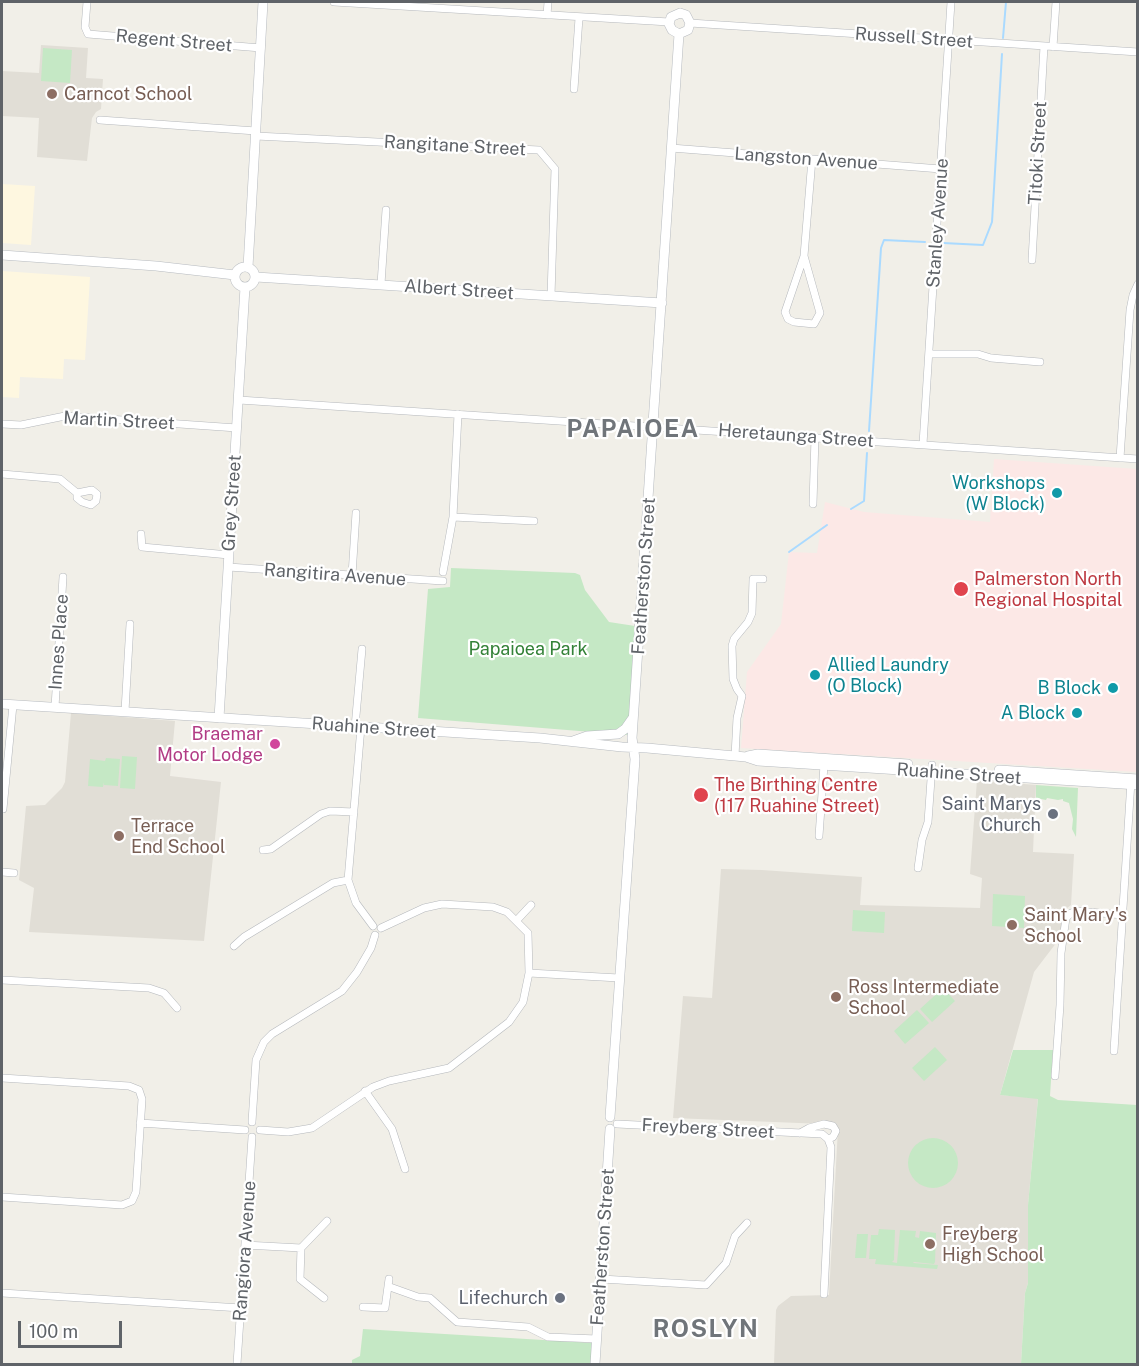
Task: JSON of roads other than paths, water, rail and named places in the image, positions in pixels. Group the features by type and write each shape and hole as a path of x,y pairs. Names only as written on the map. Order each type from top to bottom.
{"main road":[{"path":"248,267 263,2"},
{"path":"680,8 690,23 688,30 679,34 672,30 669,22 680,8"},
{"name":"Featherston Street","path":"595,1365 612,1123 634,748 632,738 679,34"},
{"path":"2,255 156,266 235,275"},
{"path":"248,267 253,270 256,278 253,284 245,287 236,282 235,275 239,268 248,267"},
{"name":"Albert Street","path":"256,278 662,303"},
{"name":"Grey Street","path":"219,718 245,287"},
{"name":"Ruahine Street","path":"2,704 571,742 746,757 758,761 932,768"},
{"path":"571,742 587,736 618,734 625,729 634,714"},
{"name":"Ruahine Street","path":"746,757 758,754 1134,782"}],"street":[{"name":"Regent Street","path":"87,2 85,27 88,34 261,48"},
{"path":"334,2 669,22"},
{"path":"547,15 548,2"},
{"name":"Stanley Avenue","path":"923,444 951,2"},
{"path":"1053,47 1056,2"},
{"path":"574,90 579,18"},
{"name":"Russell Street","path":"690,23 1137,52"},
{"name":"Titoki Street","path":"1032,260 1044,46"},
{"name":"Rangitane Street","path":"100,120 256,133 539,150 555,169 551,296"},
{"name":"Langston Avenue","path":"671,148 941,169"},
{"path":"804,255 820,313 814,324 794,322 788,319 786,312 804,255 812,159"},
{"path":"381,284 386,210"},
{"path":"1120,458 1130,310 1137,284"},
{"path":"929,354 978,354 991,358 1040,362"},
{"name":"Heretaunga Street","path":"238,400 1137,459"},
{"path":"443,572 453,517 458,414"},
{"name":"Martin Street","path":"2,424 21,425 65,416 237,428"},
{"path":"813,504 815,437"},
{"path":"2,474 60,479 77,492"},
{"path":"351,576 356,513"},
{"path":"453,517 534,521"},
{"path":"141,534 142,547 229,555"},
{"name":"Rangitira Avenue","path":"228,567 443,581"},
{"name":"Innes Place","path":"55,707 63,577"},
{"path":"735,756 737,717 742,696 736,689 733,679 732,646 734,639 748,622 752,613 753,579 763,579"},
{"path":"125,711 130,624"},
{"path":"362,649 354,812 348,880 356,903 373,926"},
{"path":"3,809 13,705"},
{"path":"819,836 824,765"},
{"path":"918,868 922,840 928,822 932,768"},
{"path":"1114,1051 1134,782"},
{"path":"263,850 271,849 321,814 354,812"},
{"path":"2,872 14,873"},
{"path":"234,946 244,937 333,883 348,880"},
{"path":"260,1130 288,1132 312,1128 327,1120 365,1091 389,1082 441,1071 457,1063 509,1022 523,1002 529,973 528,933 507,912 493,907 442,904 424,908 381,928"},
{"path":"517,920 531,905"},
{"path":"1055,1076 1061,953 1066,918 1077,911 1123,915"},
{"path":"373,926 378,925 381,928"},
{"path":"373,926 371,931 375,935"},
{"path":"252,1122 256,1060 264,1042 272,1034 342,991 350,983 375,935 380,934 381,928"},
{"path":"529,973 619,978"},
{"path":"2,980 155,989 164,993 177,1008"},
{"path":"2,1078 129,1086 139,1090 142,1098 136,1192 132,1201 122,1205 2,1197"},
{"path":"365,1091 392,1129 405,1169"},
{"path":"252,1122 246,1125 246,1134 252,1137 260,1130"},
{"path":"252,1122 258,1125 260,1130"},
{"name":"Freyberg Street","path":"612,1123 822,1134 828,1139 831,1147 824,1294"},
{"path":"140,1124 245,1130"},
{"name":"Freyberg Street","path":"800,1133 824,1124 833,1126 836,1131 833,1137 828,1139"},
{"name":"Rangiora Avenue","path":"237,1365 252,1137"},
{"path":"324,1298 300,1279 301,1248 327,1221"},
{"path":"601,1279 706,1285 726,1263 735,1236 747,1223"},
{"path":"244,1245 301,1248"},
{"path":"363,1307 385,1308 389,1283 418,1297 430,1298 458,1322 528,1327 548,1337 597,1339"},
{"path":"2,1293 241,1308"}],"waterway":[{"path":"1003,38 1006,2"},
{"path":"943,243 983,245 992,222 1002,54"},
{"path":"869,431 881,248 884,240 925,242"},
{"path":"851,509 864,501 867,453"},
{"path":"789,552 827,525"},
{"path":"575,1364 584,1364"}],"place":[{"name":"Carncot School","path":"52,94"},
{"name":"Workshops (W Block)","path":"1057,493"},
{"name":"Palmerston North Regional Hospital","path":"961,589"},
{"name":"Allied Laundry (O Block)","path":"815,675"},
{"name":"B Block","path":"1113,688"},
{"name":"A Block","path":"1077,713"},
{"name":"Braemar Motor Lodge","path":"275,744"},
{"name":"The Birthing Centre (117 Ruahine Street)","path":"701,795"},
{"name":"Saint Marys Church","path":"1053,814"},
{"name":"Terrace End School","path":"119,836"},
{"name":"Saint Mary's School","path":"1012,925"},
{"name":"Ross Intermediate School","path":"836,997"},
{"name":"Freyberg High School","path":"930,1244"},
{"name":"Lifechurch","path":"560,1298"}],"district":[{"name":"PAPAIOEA","path":"633,430"},
{"name":"ROSLYN","path":"706,1330"}],"park label":[{"name":"Papaioea Park","path":"528,649"}]}
